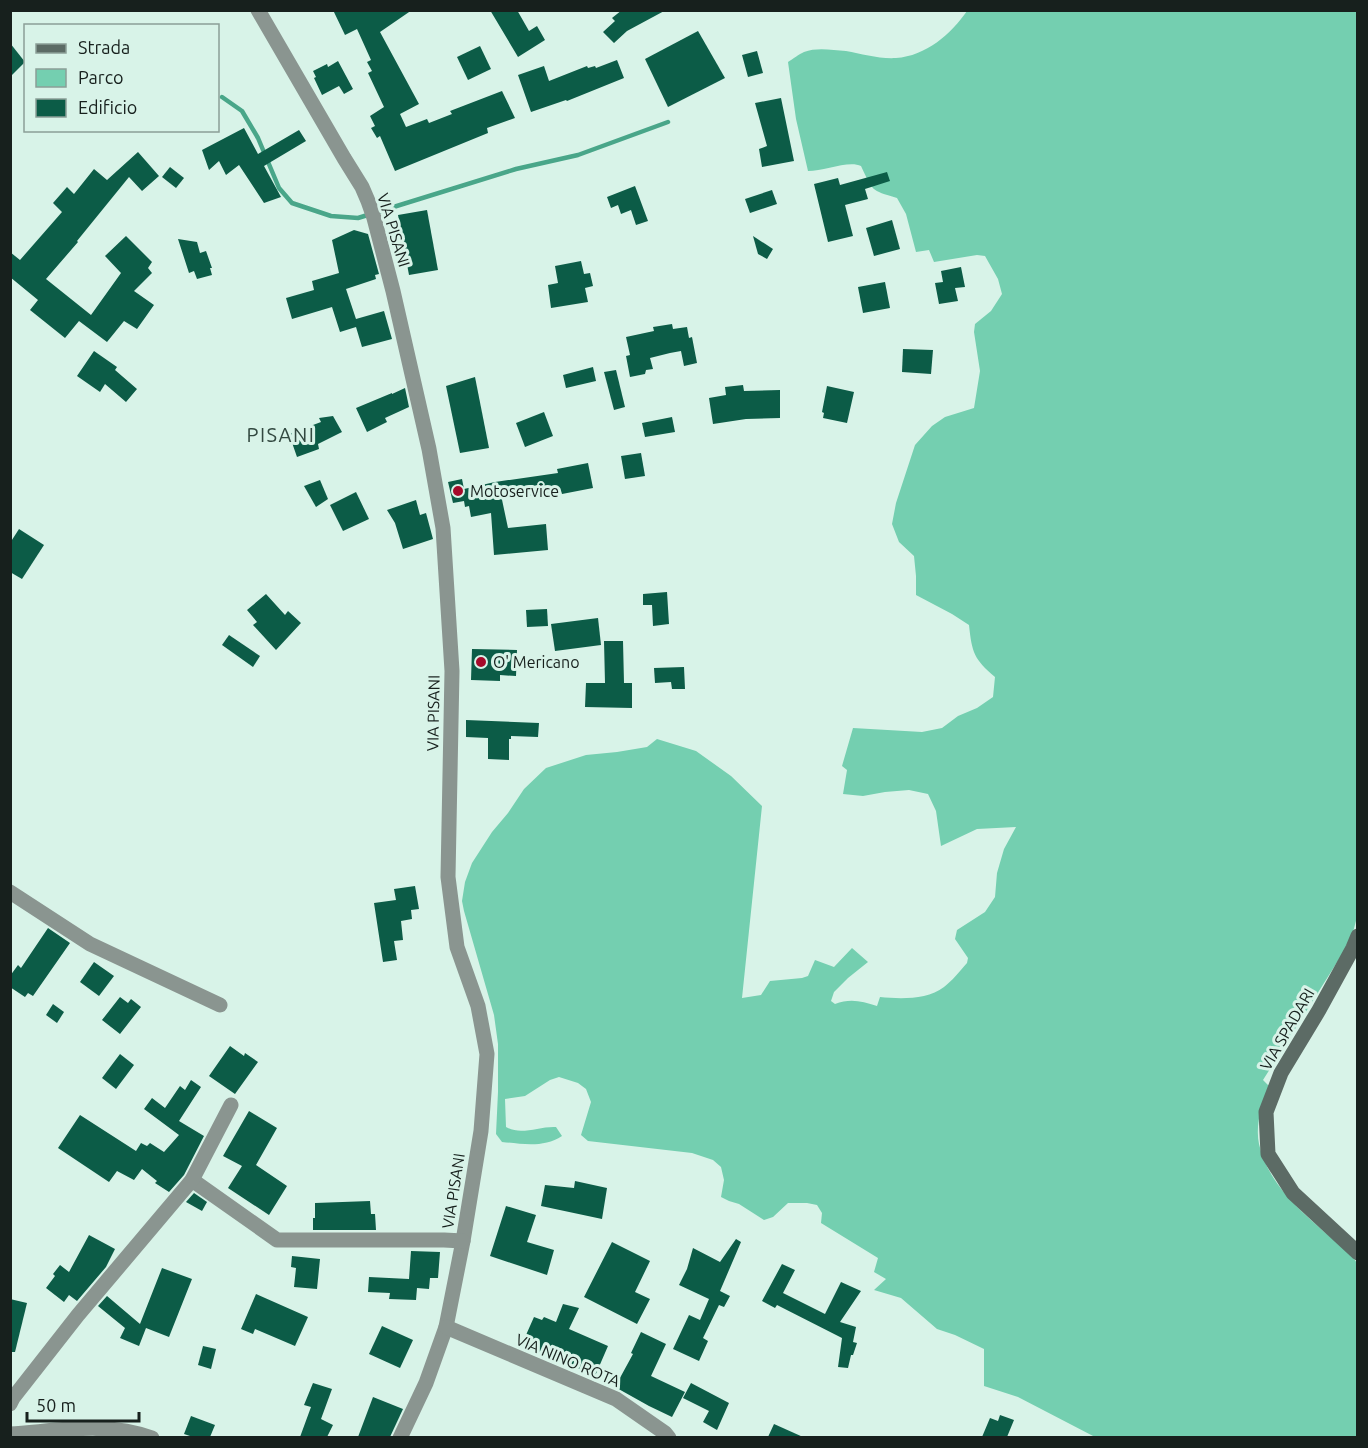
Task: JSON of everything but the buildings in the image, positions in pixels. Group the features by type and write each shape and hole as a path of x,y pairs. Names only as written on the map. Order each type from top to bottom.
{"street":[{"name":"VIA PISANI","path":"258,10 368,201 393,291 429,449 443,528 452,671 448,877 457,947 478,1006 487,1054 481,1131 446,1327 426,1383 400,1437"},
{"path":"10,892 90,944 220,1005"},
{"name":"VIA SPADARI","path":"1358,936 1319,1010 1281,1074 1266,1112 1268,1154 1293,1193 1358,1253"},
{"path":"10,1404 12,1398 78,1315 192,1180 231,1105"},
{"path":"192,1180 277,1240 463,1241"},
{"name":"VIA NINO ROTA","path":"446,1327 616,1399 669,1437"},
{"path":"10,1434 115,1428 152,1437"}],"green space":[{"path":"967,11 1357,11 1357,917 1351,940 1263,1080 1269,1086 1262,1107 1258,1137 1264,1161 1284,1192 1357,1263 1357,1437 1095,1437 1018,1397 984,1386 984,1349 937,1329 901,1298 874,1290 886,1279 874,1272 878,1258 821,1223 822,1213 817,1205 788,1203 773,1217 764,1220 739,1204 721,1197 724,1180 721,1167 713,1160 692,1153 588,1141 581,1135 591,1102 586,1089 578,1083 559,1077 525,1096 505,1099 506,1127 524,1131 556,1127 562,1136 541,1144 525,1144 502,1142 496,1134 498,1044 494,1015 462,901 465,882 472,863 524,789 546,768 586,755 647,747 657,739 696,751 731,776 762,806 742,998 761,995 770,981 808,976 815,960 834,967 852,948 868,962 834,992 831,1001 835,1004 856,1001 877,1006 880,997 905,998 930,994 947,985 967,963 968,958 955,939 957,930 985,912 995,897 997,873 1004,849 1016,827 977,829 941,846 936,811 928,794 909,790 863,796 843,794 847,770 842,766 853,728 922,732 942,728 958,716 977,708 993,697 995,677 975,655 969,625 916,595 914,556 899,542 892,524 896,503 915,445 932,426 945,417 974,408 980,371 974,332 975,324 991,311 1002,294 998,279 985,256 977,255 934,262 929,250 916,252 906,214 897,198 873,188 861,166 850,164 808,171 796,119 788,62 804,52 819,49 883,58 896,58 918,53 937,42"}],"waterway":[{"path":"222,97 242,111 258,138 279,188 292,203 331,216 358,218 516,169 578,155 668,122"}],"place":[{"name":"Motoservice","path":"458,491"},
{"name":"O' Mericano","path":"481,662"}],"district":[{"name":"PISANI","path":"281,435"}]}
